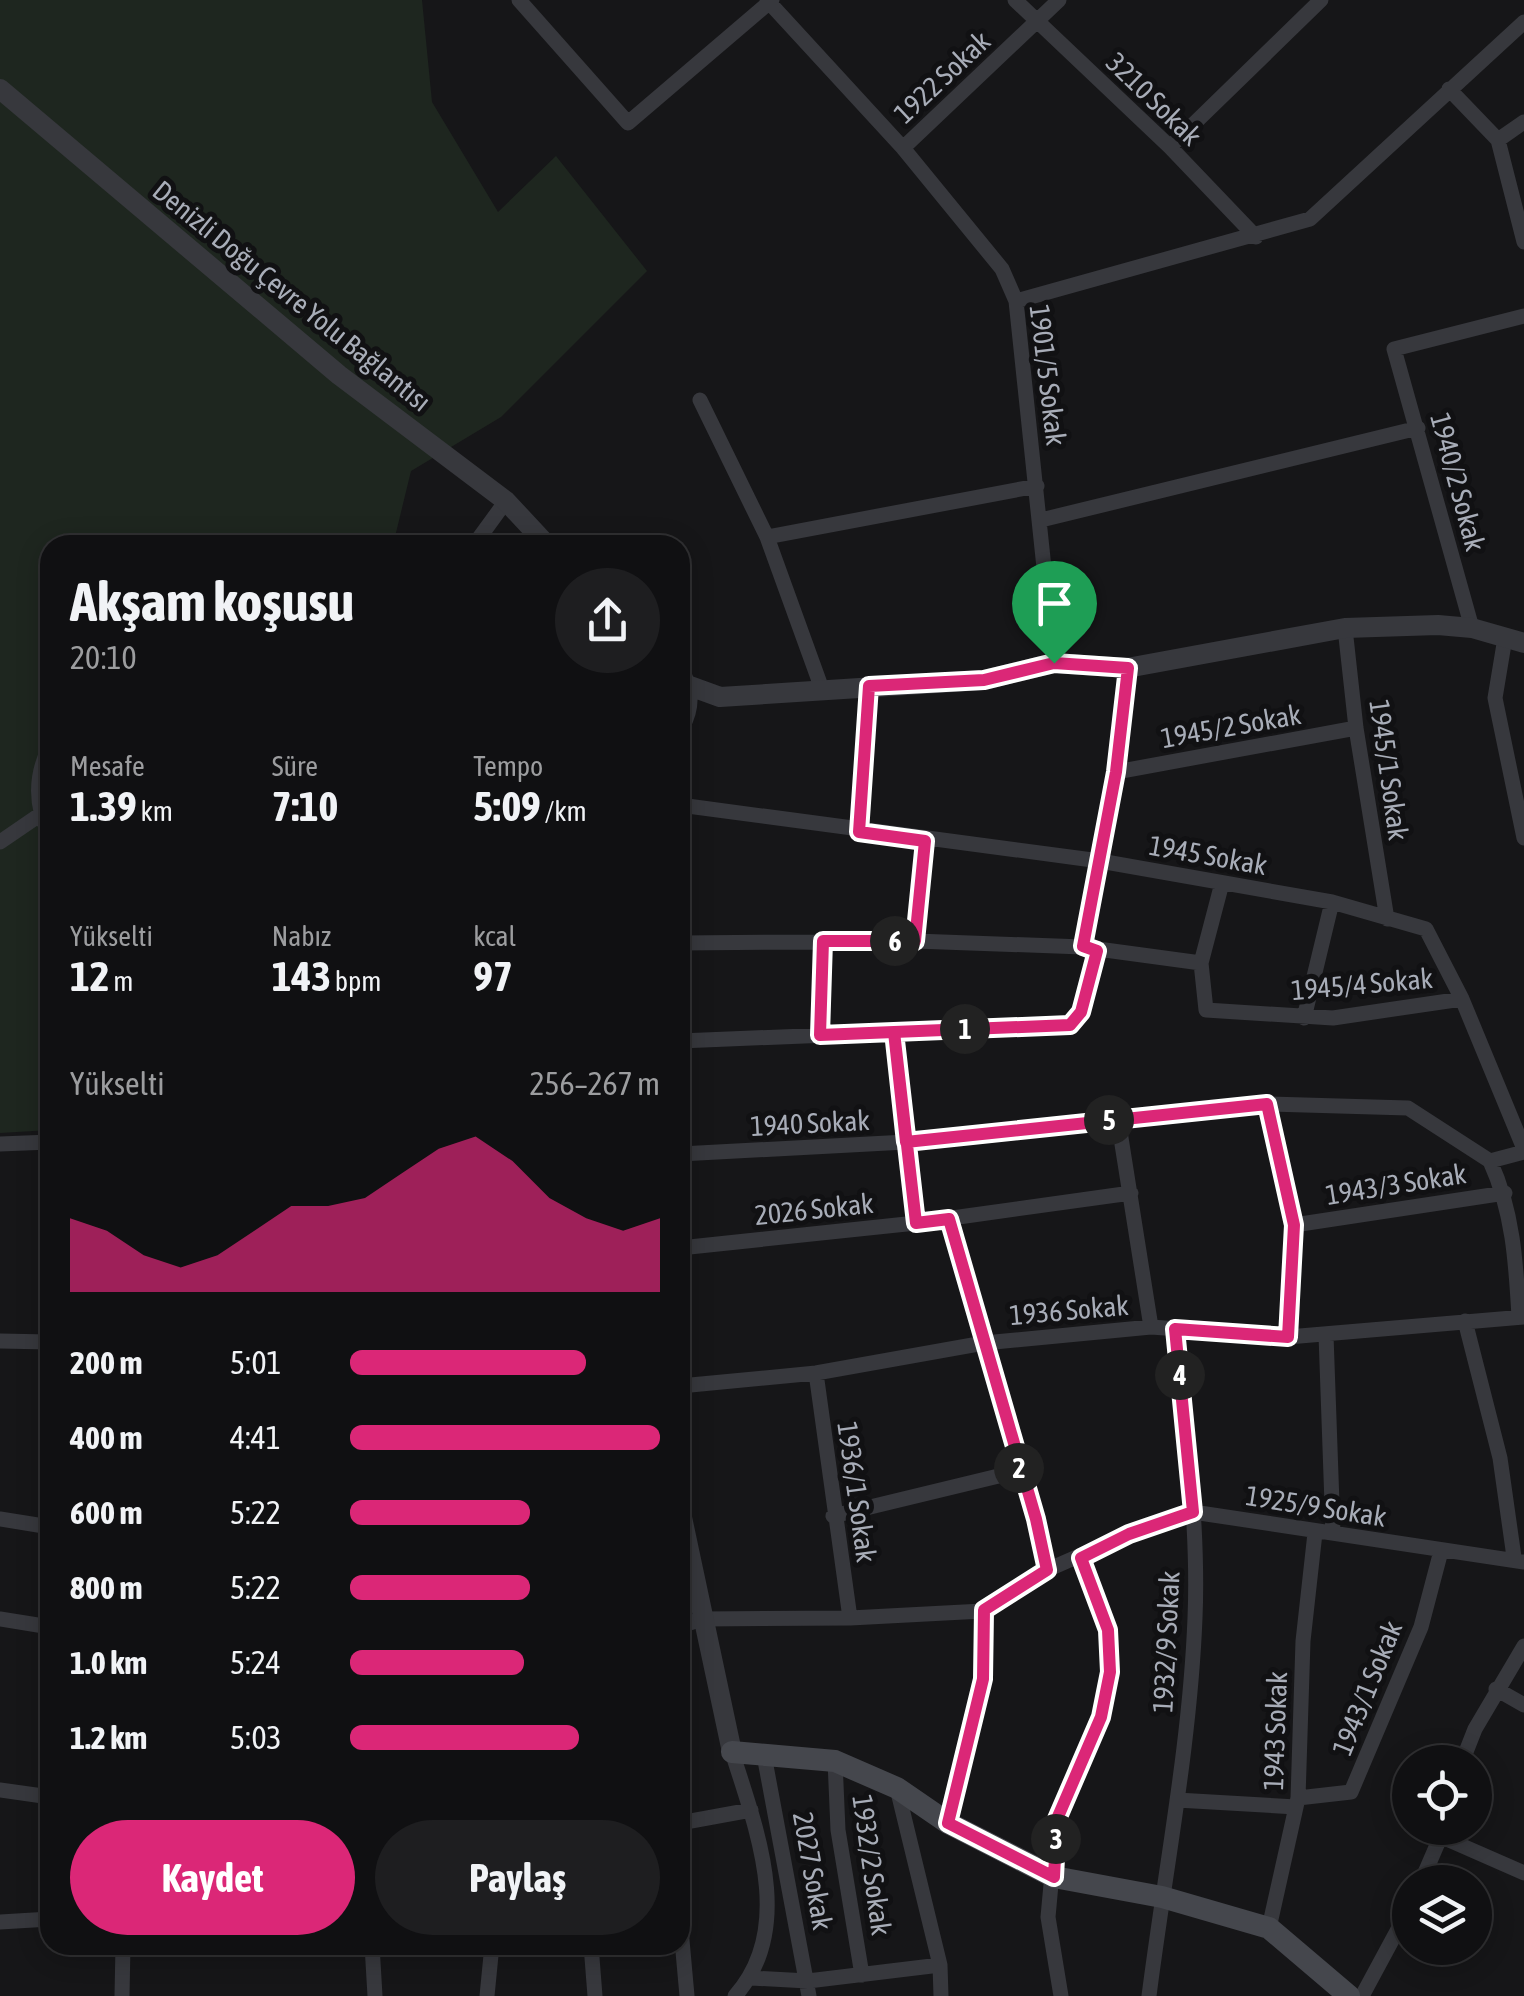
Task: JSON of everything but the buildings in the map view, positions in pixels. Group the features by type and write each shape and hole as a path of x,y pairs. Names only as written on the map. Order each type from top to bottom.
{"main road":[{"path":"732,1752 835,1761 896,1788 948,1823 1054,1877 1162,1897 1269,1928 1322,1968 1349,1996"}],"street":[{"name":"1901/5 Sokak","path":"519,0 628,123 769,1 903,148 1002,269 1016,301 1054,663"},
{"name":"3210 Sokak","path":"1015,0 1170,147 1256,237"},
{"name":"1922 Sokak","path":"903,148 1059,0"},
{"path":"1170,147 1321,0"},
{"path":"1016,301 1256,237 1310,218 1524,22"},
{"path":"1448,89 1498,140 1524,242"},
{"name":"Denizli Doğu Çevre Yolu Bağlantısı","path":"0,90 339,374 506,501 538,535"},
{"path":"1498,140 1524,122"},
{"name":"1940/2 Sokak","path":"1472,628 1394,349 1524,316"},
{"path":"700,400 767,537 822,689"},
{"path":"1041,520 1418,428"},
{"path":"767,537 1037,486"},
{"path":"481,535 506,501"},
{"path":"690,719 720,697 984,680 1054,663 1128,668 1345,628 1472,628 1515,641 1495,698 1524,838"},
{"name":"1945/1 Sokak","path":"1345,628 1356,728 1387,919"},
{"path":"690,1041 1070,1025 1081,1012 1128,668"},
{"path":"690,681 720,697"},
{"path":"859,832 869,686"},
{"name":"1945/2 Sokak","path":"1116,772 1356,728"},
{"path":"40,778 40,804"},
{"name":"1945 Sokak","path":"690,807 1100,861 1332,902 1426,928 1462,999 1524,1151"},
{"path":"0,842 40,815"},
{"path":"915,941 925,841"},
{"path":"690,944 915,941 1090,949 1200,963 1222,883"},
{"path":"1304,1018 1332,902"},
{"path":"820,1035 823,941"},
{"name":"1945/4 Sokak","path":"1200,963 1206,1010 1304,1018 1462,999"},
{"path":"894,1032 916,1223"},
{"path":"1267,1104 1294,1225 1288,1337"},
{"name":"1940 Sokak","path":"690,1153 906,1142 1267,1104 1408,1108 1490,1161"},
{"path":"1118,1119 1151,1327"},
{"path":"0,1144 40,1142"},
{"path":"1521,1317 1520,1257 1505,1193 1490,1161 1524,1151"},
{"name":"2026 Sokak","path":"690,1247 949,1219 1131,1193"},
{"name":"1943/3 Sokak","path":"1294,1225 1505,1193"},
{"path":"949,1219 1047,1570"},
{"name":"1936 Sokak","path":"690,1385 816,1373 984,1342 1151,1327 1288,1337 1521,1317"},
{"path":"1465,1321 1500,1458 1519,1560"},
{"name":"1932/9 Sokak","path":"1149,1996 1177,1800 1196,1614 1193,1512 1175,1329"},
{"path":"1326,1335 1333,1532"},
{"path":"0,1341 40,1342"},
{"name":"1936/1 Sokak","path":"816,1373 850,1618"},
{"path":"833,1516 1020,1471"},
{"name":"1925/9 Sokak","path":"690,1622 702,1618 850,1618 984,1610 1047,1570 1129,1534 1193,1512 1519,1560"},
{"path":"0,1519 40,1525"},
{"name":"1943 Sokak","path":"1269,1928 1297,1803 1303,1640 1315,1532"},
{"name":"1943/1 Sokak","path":"1297,1803 1351,1792 1421,1628 1442,1551"},
{"path":"690,1558 732,1752 766,1876 767,1933 751,1978 735,1996"},
{"path":"1061,1996 1048,1917 1057,1819 1101,1717 1110,1672 1108,1630 1081,1558"},
{"path":"948,1823 983,1679 984,1610"},
{"path":"0,1619 40,1625"},
{"path":"1470,1745 1496,1689 1524,1646"},
{"path":"1496,1689 1524,1704"},
{"name":"2027 Sokak","path":"764,1755 808,1988"},
{"name":"1932/2 Sokak","path":"835,1761 838,1830 862,1975"},
{"path":"896,1788 940,1965 941,1996"},
{"path":"0,1790 40,1796"},
{"path":"1177,1800 1297,1803"},
{"path":"690,1821 750,1810"},
{"path":"1469,1845 1524,1873"},
{"path":"0,1922 40,1920"},
{"path":"1362,1996 1392,1940"},
{"path":"122,1955 122,1996"},
{"path":"373,1955 375,1996"},
{"path":"488,1996 491,1955"},
{"path":"592,1955 595,1996"},
{"path":"683,1955 687,1996"},
{"path":"751,1978 808,1988 862,1975 940,1965"}],"shaded area":[{"path":"0,0 422,0 432,102 498,212 556,156 647,271 501,417 411,471 395,535 40,535 40,1131 0,1133"}],"route":[{"path":"1054,663 984,680 869,686 859,832 925,841 915,941 823,941 820,1035 894,1032 906,1142 1267,1104 1294,1225 1288,1337 1175,1329 1193,1512 1129,1534 1081,1558 1108,1630 1110,1672 1101,1717 1057,1819 1054,1877 948,1823 983,1679 984,1610 1047,1570 1036,1519 949,1219 916,1223 906,1142 894,1032 1070,1025 1081,1012 1097,951 1083,946 1116,772 1128,668 1054,663"}]}
